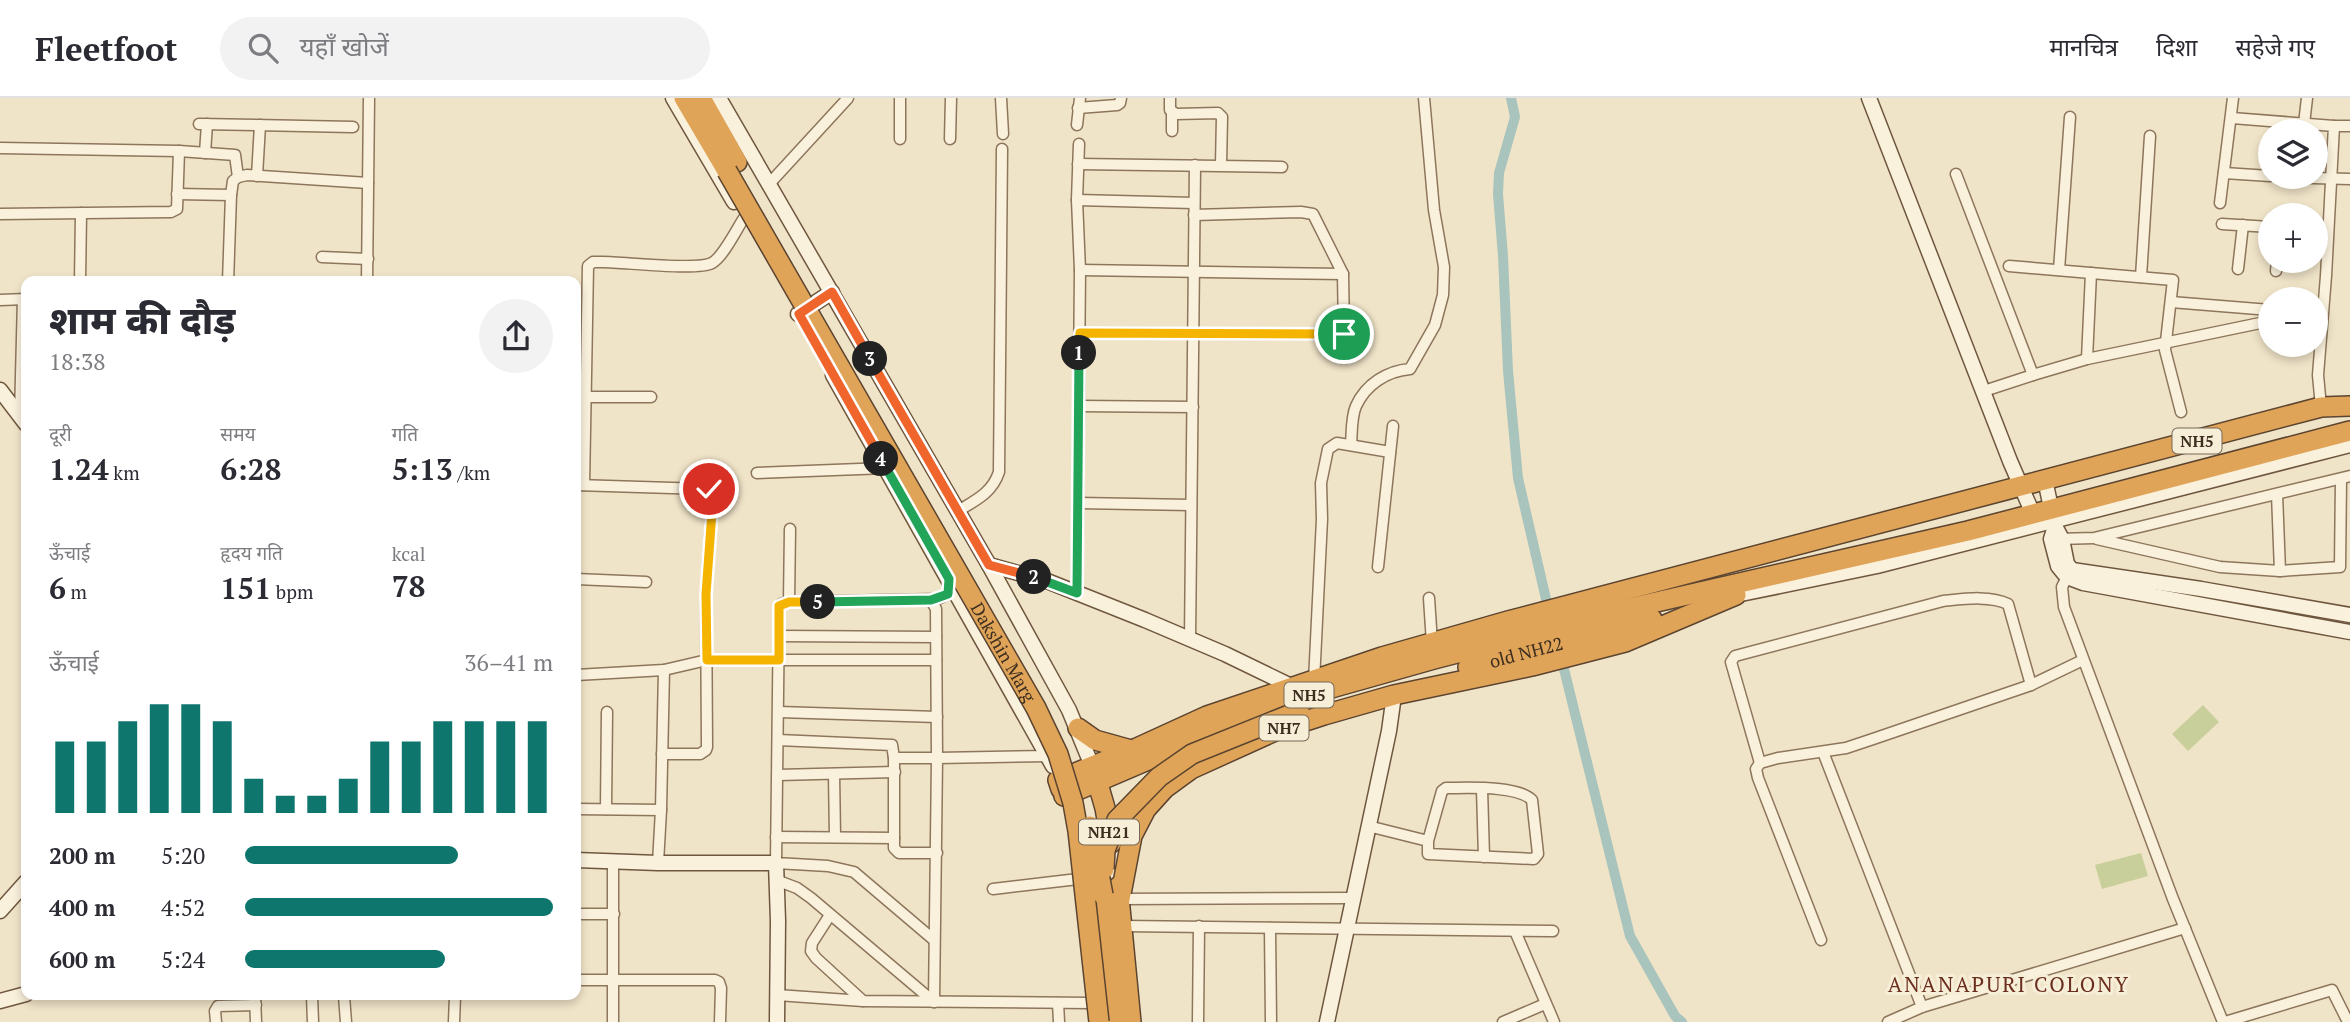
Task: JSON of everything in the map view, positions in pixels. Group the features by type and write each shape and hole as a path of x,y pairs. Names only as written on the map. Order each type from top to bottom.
{"highway":[{"name":"Dakshin Marg","path":"684,98 732,166 1045,701 1068,745 1111,897 1123,926 1131,1022"},
{"name":"Dakshin Marg","path":"701,98 732,166 1036,708 1058,754 1073,803 1078,831 1098,1022"},
{"name":"NH5","path":"1617,620 2021,486 2321,407 2350,406"},
{"name":"NH5","path":"1095,773 1310,694 1968,531 2051,525 2350,431"},
{"name":"NH7","path":"1111,897 1132,836 1146,809 1165,788 1191,769 1275,731 1394,695 1528,642 1740,588"},
{"name":"old NH22","path":"1111,897 1105,850 1117,820 1159,777 1192,754 1299,711 1528,642"},
{"name":"NH5","path":"1131,750 1207,716 1432,643 1528,642"},
{"path":"1078,728 1095,740 1131,750"},
{"path":"1090,1013 1078,879 1061,788 1095,773 1131,750"},
{"name":"Dakshin Marg","path":"1095,773 1105,808 1111,897"},
{"path":"1111,897 1115,1022"}],"street":[{"path":"368,276 369,98"},
{"name":"Dakshin Marg","path":"673,98 799,314 1049,756 1061,788"},
{"name":"Dakshin Marg","path":"719,98 989,565 1078,728 1095,773"},
{"path":"900,139 901,98"},
{"path":"950,139 951,98"},
{"path":"1001,98 1003,134"},
{"path":"1077,125 1079,103 1117,105 1121,98"},
{"path":"1170,98 1172,131"},
{"path":"1351,446 1355,407 1388,372 1409,369 1434,325 1443,295 1444,267 1434,210 1424,98"},
{"path":"1869,98 2021,486 2051,525 2072,570 2141,579 2350,615"},
{"path":"2220,203 2233,98"},
{"path":"2305,119 2307,98"},
{"path":"769,184 841,101"},
{"path":"1172,112 1218,113 1222,117 1221,165"},
{"path":"2059,270 2070,117"},
{"path":"2232,118 2258,120"},
{"path":"205,153 203,124 353,127"},
{"path":"257,176 260,125"},
{"path":"2328,126 2350,126"},
{"path":"2322,287 2329,231 2334,126"},
{"path":"2141,277 2150,136"},
{"path":"1077,593 1079,144"},
{"path":"0,148 179,151 235,155 238,177"},
{"path":"958,511 988,493 999,472 1002,149"},
{"path":"0,214 171,212 177,209 179,151"},
{"path":"1078,164 1282,167"},
{"path":"1190,640 1195,165"},
{"path":"2224,173 2258,175"},
{"path":"1956,174 2033,375"},
{"path":"228,276 231,195 233,181 238,177 368,183"},
{"path":"2328,178 2350,179"},
{"path":"177,194 231,195"},
{"path":"1077,200 1313,214 1343,274 1344,334 1080,333"},
{"path":"80,276 81,213"},
{"path":"651,397 581,398 582,325 588,266 593,262 695,266 710,264 718,258 744,218"},
{"path":"2222,224 2258,226"},
{"path":"2238,270 2243,225"},
{"path":"322,257 368,258"},
{"path":"2009,266 2172,280 2165,350 2181,412"},
{"path":"1080,270 1343,274"},
{"path":"2087,359 2091,273"},
{"path":"799,314 832,292"},
{"path":"0,300 21,299"},
{"path":"2171,302 2258,309"},
{"path":"1984,391 2087,359 2258,323"},
{"path":"2318,357 2321,407"},
{"path":"0,390 21,417"},
{"path":"1079,406 1192,407"},
{"path":"1378,567 1393,426"},
{"path":"1314,681 1322,519 1321,483 1328,449 1337,443 1390,452"},
{"path":"2051,525 2350,445"},
{"path":"757,473 886,468"},
{"path":"2051,525 2094,538 2220,567 2280,571 2340,567 2346,478 2094,538"},
{"path":"2045,480 2058,566 2067,577 2083,583 2350,632"},
{"path":"581,485 704,489 713,493 706,594 706,750 700,754 662,754"},
{"path":"2277,494 2280,571"},
{"path":"1078,503 1191,505"},
{"path":"789,602 790,528"},
{"path":"989,565 1047,581 1077,593 1225,654 1293,687"},
{"path":"2067,577 2061,598 2185,929 2224,1022 2332,990 2348,1022"},
{"path":"581,579 646,582"},
{"path":"777,1022 779,606 789,602 931,600 948,594 949,579"},
{"path":"1429,598 1432,643"},
{"path":"931,600 936,609 937,717 934,1002"},
{"path":"1760,763 1731,662 1735,656 1943,601 1998,601 2008,604 2031,685"},
{"path":"779,636 936,637"},
{"path":"581,675 664,670 707,660 936,660"},
{"path":"1821,940 1758,778 1756,769 1760,763 1823,752 1873,739 2031,685 2083,660"},
{"path":"658,863 664,670"},
{"path":"1327,1022 1389,731 1394,695"},
{"path":"606,809 607,712"},
{"path":"779,712 937,717"},
{"path":"778,740 888,744 894,748 894,848 899,853 937,853"},
{"path":"1823,752 1922,1007"},
{"path":"894,758 1049,756"},
{"path":"778,775 895,772"},
{"path":"834,774 835,837"},
{"path":"1446,788 1482,789 1509,790 1529,796 1532,800 1537,858 1428,854 1428,841 1442,791 1446,788"},
{"path":"1482,789 1484,857"},
{"path":"581,809 661,810"},
{"path":"1368,826 1428,841"},
{"path":"776,837 894,838"},
{"path":"581,860 828,866 854,872 934,940"},
{"path":"613,861 613,1022"},
{"path":"993,889 1078,879"},
{"path":"776,880 805,893 934,1002"},
{"path":"0,911 21,888"},
{"path":"1111,897 1353,898"},
{"path":"581,914 614,914"},
{"path":"830,915 812,943 811,951 863,1001"},
{"path":"1123,926 1553,932"},
{"path":"1198,1022 1199,926"},
{"path":"1270,928 1271,1022"},
{"path":"1888,1022 1922,1007 2185,929"},
{"path":"1516,931 1553,1022"},
{"path":"581,979 715,980 722,988 720,1022"},
{"path":"0,1001 21,995"},
{"path":"777,995 863,1001 1058,1003 1090,1013"},
{"path":"216,1022 215,1011 218,1006 256,1000 256,1022"},
{"path":"312,1000 313,1022"},
{"path":"344,1000 346,1022"},
{"path":"454,1000 454,1022"},
{"path":"1058,1003 1059,1022"},
{"path":"1503,1022 1545,1004"}],"green space":[{"path":"2203,705 2219,722 2188,751 2172,734"},
{"path":"2141,853 2148,876 2102,889 2095,865"}],"waterway":[{"path":"1511,98 1515,117 1499,173 1498,194 1508,371 1518,478 1549,612"},
{"path":"1561,657 1630,936 1675,1016 1682,1022"}],"district":[{"name":"ANANAPURI COLONY","path":"2009,984"}],"route":[{"path":"709,489 713,498 706,594 707,660 779,660 781,604 931,600 948,594 949,579 799,314 832,292 989,565 1047,581 1077,593 1080,333 1344,334"}]}
